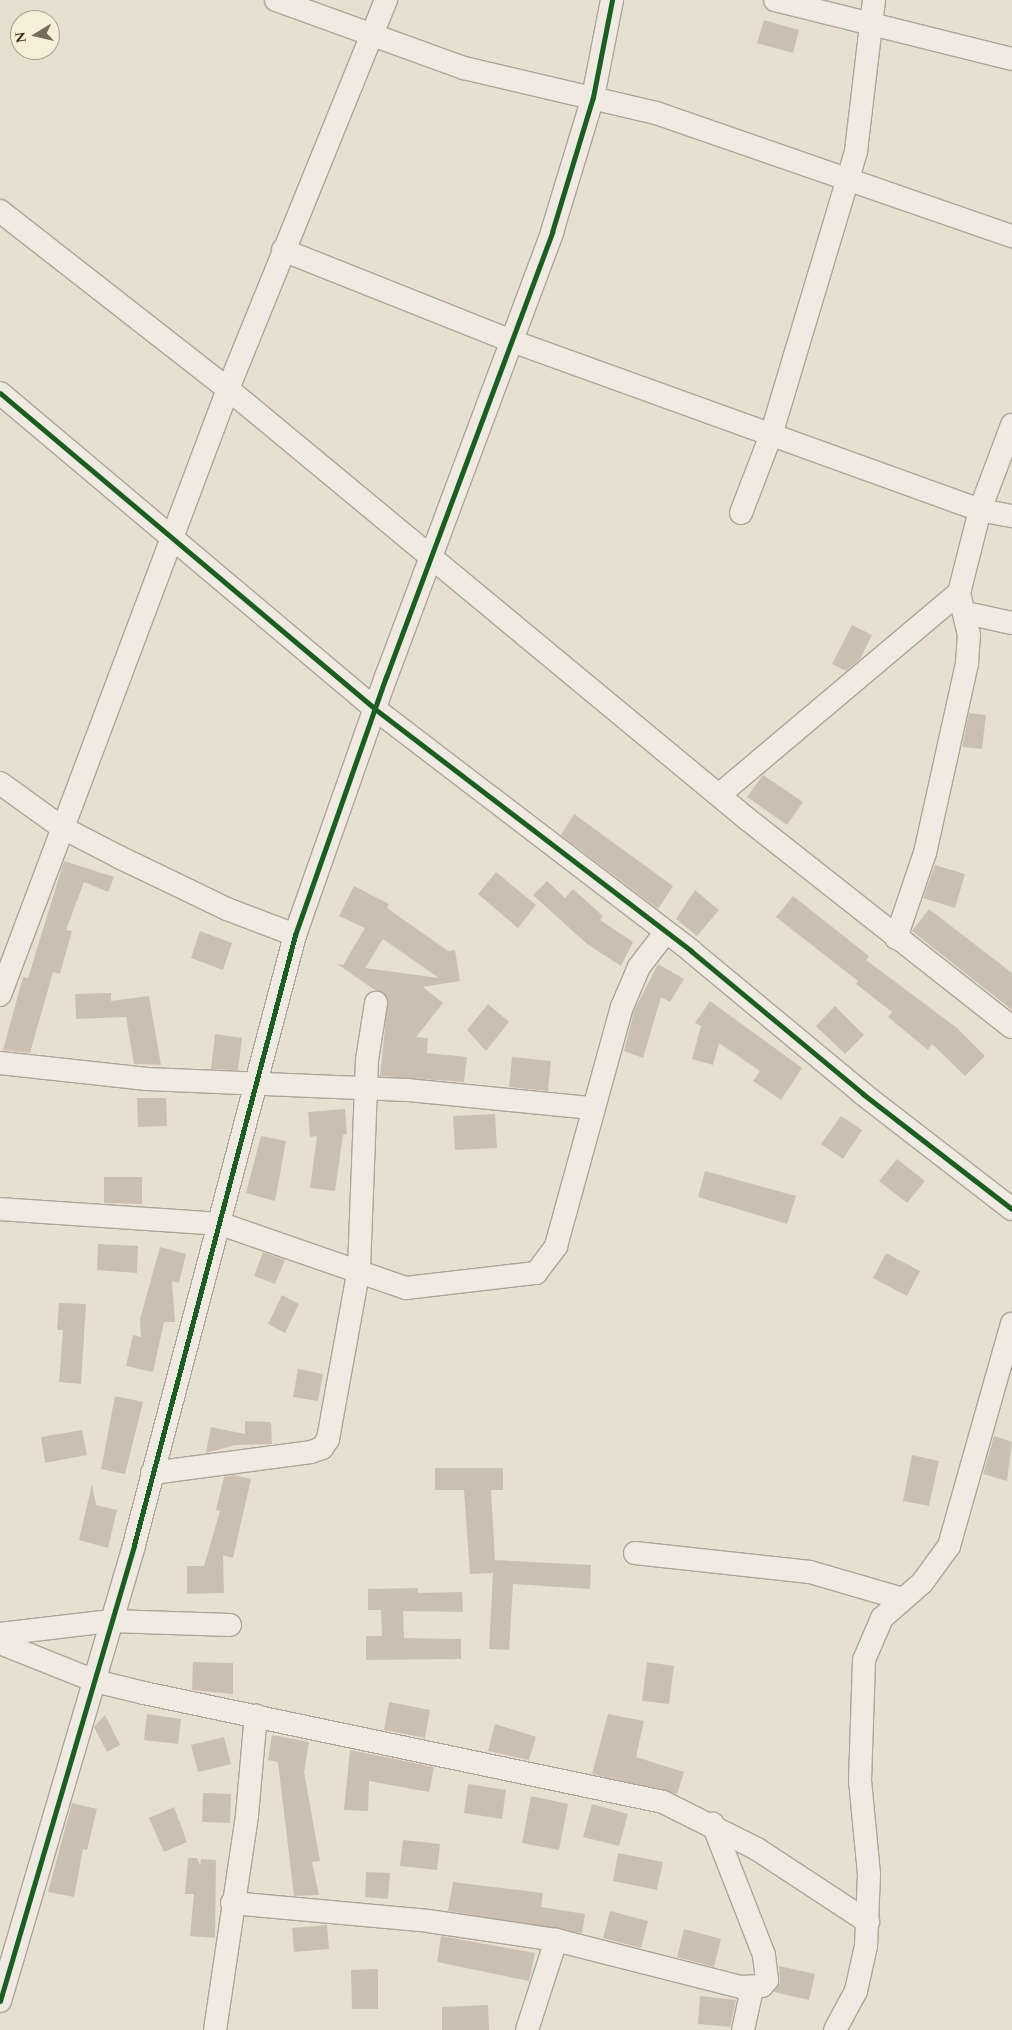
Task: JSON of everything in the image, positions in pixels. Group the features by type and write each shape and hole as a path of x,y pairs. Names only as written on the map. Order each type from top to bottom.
{"street":[{"path":"276,0 371,38 464,68 656,113 1012,236"},
{"path":"0,996 60,827 174,538 228,389 386,0"},
{"path":"0,2001 112,1621 196,1300 222,1224 295,935 374,708 432,556 509,340 552,232 593,98 612,0"},
{"path":"774,0 1012,59"},
{"path":"741,512 771,435 856,151 874,0"},
{"path":"0,210 228,389 896,938 1012,1027"},
{"path":"283,250 509,340 980,510 1012,516"},
{"path":"0,393 374,708 665,933 1012,1209"},
{"path":"896,938 925,853 967,663 962,603 980,510 1012,425"},
{"path":"720,794 962,603"},
{"path":"962,603 1012,623"},
{"path":"0,783 60,827 227,909 295,935"},
{"path":"0,1209 222,1224 359,1269 376,1280 406,1288 536,1273 556,1246 591,1108 629,991 639,967 665,933"},
{"path":"152,1473 322,1448 331,1426 359,1269 366,1088 376,1003"},
{"path":"0,1063 147,1079 258,1081 366,1088 591,1108"},
{"path":"835,2030 856,1991 868,1922 860,1690 870,1638 882,1618 931,1572 949,1546 1012,1324"},
{"path":"635,1553 810,1572 903,1599"},
{"path":"0,1634 112,1621 230,1625"},
{"path":"0,1643 94,1681 626,1791 713,1824 868,1922"},
{"path":"215,2030 232,1903 247,1815 256,1715"},
{"path":"232,1903 428,1921 556,1940 752,1989 767,1980 768,1969 713,1824"},
{"path":"527,2030 556,1940"},
{"path":"743,2030 752,1989"}],"building":[{"path":"764,20 799,30 793,53 757,43"},
{"path":"852,625 872,635 860,659 846,671 832,664"},
{"path":"969,713 986,715 982,749 962,747"},
{"path":"763,775 803,802 787,825 747,797"},
{"path":"574,814 673,886 658,909 561,835"},
{"path":"64,861 114,877 108,892 84,882 66,930 72,931 60,974 53,972 30,1053 3,1050 23,977 28,978"},
{"path":"935,865 965,874 955,908 923,898"},
{"path":"496,872 536,905 518,928 478,894"},
{"path":"547,881 565,898 573,889 603,916 600,920 633,942 621,966 587,944 533,895"},
{"path":"354,886 389,904 387,908 448,951 455,950 460,981 423,987 443,1003 416,1037 428,1038 427,1053 467,1057 464,1082 380,1076 388,999 337,964 343,965 365,928 339,916","holes":["383,939 439,978 365,968"]},
{"path":"695,890 719,910 697,936 676,919"},
{"path":"793,896 869,956 866,960 957,1028 985,1056 965,1076 932,1044 928,1050 888,1017 892,1012 856,984 858,981 776,917"},
{"path":"929,909 1012,973 1012,1010 912,931"},
{"path":"200,931 232,943 223,970 191,958"},
{"path":"658,964 684,979 670,1002 661,997 643,1058 624,1051 634,1011"},
{"path":"111,993 111,1001 149,996 161,1065 134,1064 126,1017 76,1019 75,994"},
{"path":"710,1001 802,1068 781,1100 753,1081 760,1071 719,1043 713,1065 692,1059 701,1026 695,1023"},
{"path":"488,1004 509,1022 486,1051 467,1030"},
{"path":"835,1006 864,1035 845,1054 816,1026"},
{"path":"215,1034 242,1038 238,1070 211,1069"},
{"path":"512,1057 551,1061 548,1091 509,1087"},
{"path":"137,1098 166,1098 167,1126 138,1127"},
{"path":"345,1109 347,1134 343,1135 335,1191 310,1188 317,1136 310,1137 308,1112"},
{"path":"495,1114 497,1148 455,1150 453,1116"},
{"path":"841,1116 862,1130 843,1159 821,1144"},
{"path":"261,1136 286,1141 275,1201 246,1193"},
{"path":"897,1159 925,1181 907,1203 879,1181"},
{"path":"705,1171 796,1196 787,1224 698,1197"},
{"path":"104,1177 142,1177 142,1204 104,1203"},
{"path":"98,1244 138,1246 137,1273 97,1270"},
{"path":"160,1247 186,1254 179,1283 172,1281 175,1322 164,1322 153,1372 126,1366 133,1335 141,1337 140,1319"},
{"path":"263,1252 285,1260 275,1284 254,1276"},
{"path":"886,1253 920,1271 907,1296 873,1278"},
{"path":"282,1295 299,1304 285,1333 268,1324"},
{"path":"59,1303 86,1304 81,1384 59,1382 63,1330 57,1330"},
{"path":"298,1369 323,1374 318,1401 293,1397"},
{"path":"115,1396 143,1402 125,1474 101,1469"},
{"path":"245,1421 271,1422 272,1444 235,1445 206,1453 211,1427 245,1434"},
{"path":"82,1430 87,1455 45,1463 41,1437"},
{"path":"994,1436 1012,1442 1007,1481 983,1474"},
{"path":"912,1455 939,1461 929,1506 903,1501"},
{"path":"435,1468 503,1468 503,1490 491,1490 495,1560 591,1565 590,1589 513,1584 509,1650 489,1649 493,1573 470,1574 464,1490 435,1490"},
{"path":"234,1475 251,1479 233,1558 223,1555 224,1593 187,1594 187,1566 204,1566 220,1511 216,1510 224,1477"},
{"path":"92,1484 96,1505 117,1510 108,1548 79,1540"},
{"path":"418,1588 418,1593 462,1592 463,1612 403,1611 404,1638 461,1639 461,1659 366,1660 366,1636 382,1636 381,1610 368,1610 368,1589"},
{"path":"193,1662 233,1663 233,1694 192,1690"},
{"path":"647,1662 674,1666 669,1704 642,1701"},
{"path":"389,1702 430,1710 425,1738 384,1730"},
{"path":"147,1714 181,1719 178,1744 144,1740"},
{"path":"608,1714 644,1721 636,1757 684,1772 677,1794 592,1774"},
{"path":"105,1715 120,1745 107,1752 94,1727"},
{"path":"495,1724 536,1737 529,1760 488,1751"},
{"path":"272,1735 309,1742 304,1772 320,1861 312,1862 319,1895 294,1896 278,1762 268,1760"},
{"path":"224,1737 231,1764 198,1772 191,1745"},
{"path":"350,1750 434,1767 429,1792 369,1781 368,1811 344,1810"},
{"path":"468,1784 506,1790 502,1819 464,1813"},
{"path":"203,1793 231,1794 230,1823 202,1822"},
{"path":"531,1796 568,1804 559,1850 522,1843"},
{"path":"72,1803 97,1809 87,1850 83,1849 74,1897 48,1892"},
{"path":"592,1804 628,1814 619,1846 583,1837"},
{"path":"174,1807 187,1842 164,1852 149,1818"},
{"path":"403,1840 440,1844 437,1870 400,1866"},
{"path":"618,1853 663,1862 657,1890 613,1881"},
{"path":"188,1858 197,1858 200,1865 201,1859 216,1860 215,1938 190,1936 194,1894 185,1894"},
{"path":"366,1872 390,1873 388,1899 365,1897"},
{"path":"453,1882 543,1893 541,1907 585,1914 582,1933 448,1911"},
{"path":"610,1911 648,1921 641,1948 603,1938"},
{"path":"327,1925 329,1949 294,1952 292,1928"},
{"path":"684,1929 721,1939 714,1967 677,1957"},
{"path":"441,1936 535,1953 529,1981 437,1962"},
{"path":"779,1966 815,1974 809,2000 774,1992 780,1983"},
{"path":"378,1969 378,2009 352,2009 351,1970"},
{"path":"700,1996 736,2000 730,2027 698,2024"},
{"path":"488,2005 489,2030 442,2030 442,2007"}],"cycle path":[{"path":"0,2001 134,1545 295,935 386,677 552,232 593,97 612,0"},
{"path":"0,393 375,709 691,951 863,1094 1012,1209"}]}
